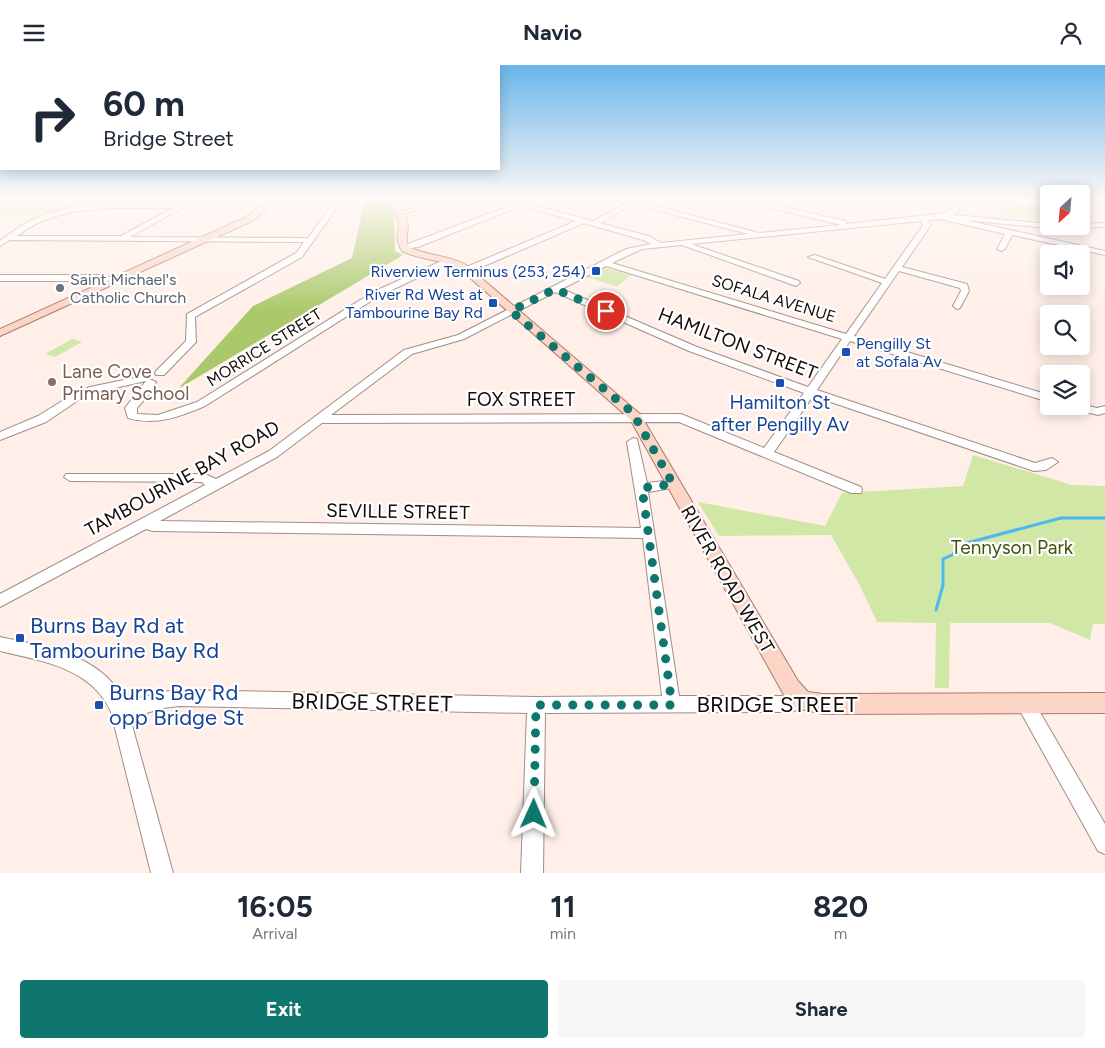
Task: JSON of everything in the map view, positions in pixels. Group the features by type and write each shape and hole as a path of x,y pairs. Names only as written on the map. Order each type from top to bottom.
{"main road":[{"path":"0,333 209,237"},
{"path":"402,237 401,240 404,247"},
{"name":"RIVER ROAD WEST","path":"404,247 416,254 461,265 511,311 635,417 790,688 803,701"},
{"name":"BRIDGE STREET","path":"803,701 823,705 1105,703"}],"street":[{"path":"404,247 436,237"},
{"path":"467,270 545,237"},
{"path":"642,237 661,245"},
{"name":"TAMBOURINE BAY ROAD","path":"0,601 273,453 322,419 408,352 455,340 634,249 743,237"},
{"path":"767,453 919,237"},
{"path":"1002,249 1008,237"},
{"path":"1031,237 1105,253"},
{"path":"0,244 9,238 311,239"},
{"path":"0,436 42,419 79,395 94,389 151,378 191,342 190,316 296,257 311,239"},
{"path":"681,244 796,283"},
{"path":"812,257 886,282"},
{"name":"MORRICE STREET","path":"151,378 146,391 131,408 132,416 141,418 170,416 202,405 376,294 449,261"},
{"name":"SOFALA AVENUE","path":"605,263 1040,396"},
{"path":"896,268 964,286 965,291 958,306"},
{"path":"1,278 103,278 113,280"},
{"name":"HAMILTON STREET","path":"555,289 712,357 1034,467 1042,467 1052,462"},
{"path":"1090,411 1104,410"},
{"name":"FOX STREET","path":"322,419 681,418 856,490"},
{"path":"633,442 649,533 672,705"},
{"path":"70,477 205,478 215,485"},
{"path":"642,488 673,484"},
{"name":"SEVILLE STREET","path":"147,523 153,526 649,533"},
{"path":"0,644 64,661 84,669 94,675 110,690 120,712 162,873"},
{"name":"BRIDGE STREET","path":"120,712 163,700 179,698 536,705 789,704 803,701"},
{"path":"1025,703 1105,844"},
{"path":"532,873 536,705"}],"green space":[{"path":"357,237 395,237 395,251 403,255 178,389 253,306 352,258"},
{"path":"605,268 631,275 617,287 587,277"},
{"path":"72,339 82,342 55,357 45,354"},
{"name":"Tennyson Park","path":"973,455 1072,485 1105,486 1105,624 1093,624 1090,640 1050,623 950,623 949,688 935,688 936,623 877,622 859,584 831,535 719,536 698,502 825,526 842,493 963,486"}],"waterway":[{"path":"936,610 943,585 943,559 952,555 963,544 1061,518 1105,518"}],"place":[{"name":"Riverview Terminus (253, 254)","path":"596,271"},
{"name":"Saint Michael's Catholic Church","path":"60,288"},
{"name":"River Rd West at Tambourine Bay Rd","path":"493,303"},
{"name":"Pengilly St at Sofala Av","path":"846,352"},
{"name":"Lane Cove Primary School","path":"52,382"},
{"name":"Hamilton St after Pengilly Av","path":"780,383"},
{"name":"Burns Bay Rd at Tambourine Bay Rd","path":"20,638"},
{"name":"Burns Bay Rd opp Bridge St","path":"99,705"}],"route":[{"path":"534,814 536,705 672,705 642,488 673,484 635,417 628,409 511,311 555,289 606,311"}]}
